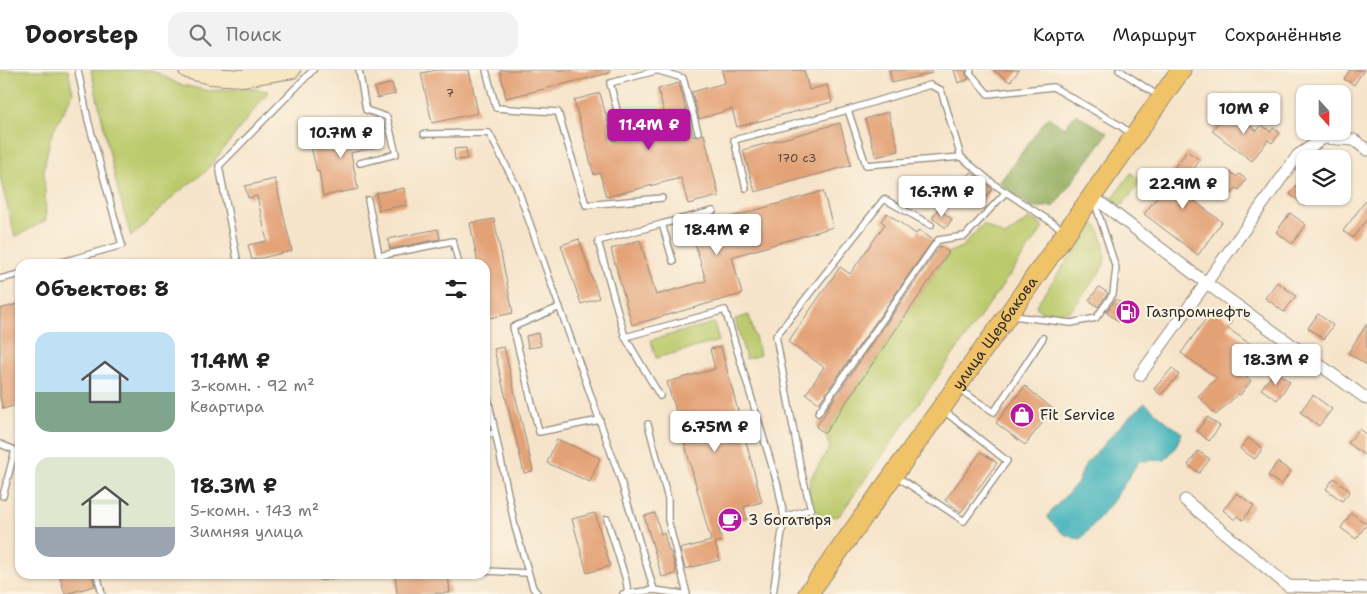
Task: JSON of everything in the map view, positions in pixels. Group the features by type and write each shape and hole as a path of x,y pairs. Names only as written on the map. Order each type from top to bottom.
{"main road":[{"path":"187,70 210,76 292,70"},
{"name":"улица Щербакова","path":"808,594 1181,70"}],"street":[{"path":"1140,375 1298,154 1324,138 1354,140 1367,150"},
{"path":"1092,196 1206,283 1367,399"},
{"path":"1185,500 1288,586 1367,588"}],"lane":[{"path":"73,259 122,245 88,120 78,70"},
{"path":"237,259 219,166 313,70"},
{"path":"359,70 366,110 387,117 396,154 360,163"},
{"path":"486,70 496,108 558,112 586,205 662,198"},
{"path":"622,130 610,83 659,70 683,78 698,132"},
{"path":"971,70 970,72 988,94 1053,87 1134,136"},
{"path":"1119,70 1162,98"},
{"path":"746,188 734,140 848,110 930,85 941,90 961,157 1006,192 1067,232"},
{"path":"848,110 866,165 961,157"},
{"path":"424,134 489,133 517,187 620,478 654,590"},
{"path":"818,413 938,240 965,236 1006,192"},
{"path":"1008,315 1071,323 1096,318 1113,294 1116,268 1092,196"},
{"path":"784,517 811,509 801,470 776,336 884,199 931,225"},
{"path":"368,200 379,256 453,241 458,259"},
{"path":"660,396 625,337 598,241 713,211"},
{"path":"662,224 672,260"},
{"path":"0,279 15,275"},
{"path":"560,307 513,327 539,432 600,420"},
{"path":"625,337 725,310 778,486 784,517 773,594"},
{"path":"956,388 994,412 1044,338"},
{"path":"894,474 964,521 1007,461 941,408"},
{"path":"490,412 515,527 532,588 538,594"},
{"path":"648,424 668,499 668,520 687,594"},
{"path":"490,434 495,433"},
{"path":"0,444 15,450 3,496"},
{"path":"607,518 626,580 628,593"},
{"path":"490,571 528,573"},
{"path":"98,579 102,594"},
{"path":"623,594 654,590 683,594"}],"green space":[{"path":"0,70 68,70 73,93 50,138 44,169 46,220 15,237 0,177"},
{"path":"91,70 152,70 178,84 209,91 248,88 269,91 206,171 176,194 131,237 118,191"},
{"path":"1076,114 1108,133 1054,206 1033,208 999,183 1048,117 1064,128"},
{"path":"1131,173 1141,181 1122,206 1112,199"},
{"path":"1029,219 1038,222 1043,228 839,516 822,518 809,502 810,479 830,447 825,433 949,252 962,247 983,224 1005,236"},
{"path":"1094,223 1101,236 1104,248 1104,264 1072,309 1067,312 1044,312 1040,310 1036,305"},
{"path":"749,315 760,355 746,359 735,319"},
{"path":"714,323 719,341 656,358 651,340"}],"water":[{"path":"1145,403 1182,433 1175,448 1165,460 1139,461 1113,501 1081,539 1070,537 1053,525 1047,516 1078,482 1085,465 1125,421"}],"building":[{"path":"437,70 469,70 478,113 432,123 421,73"},
{"path":"500,70 610,70 610,73 506,98"},
{"path":"722,70 804,70 809,90 827,85 832,102 737,127 732,109 699,119 692,92 725,83"},
{"path":"889,70 931,70 932,73 892,83"},
{"path":"954,70 966,70 969,79 958,83"},
{"path":"993,70 1019,70 1010,82"},
{"path":"1350,70 1364,70 1354,85 1344,79"},
{"path":"392,83 395,94 377,98 374,88"},
{"path":"679,83 693,137 704,134 719,196 688,204 681,178 606,197 600,173 594,175 574,100 600,93 613,141 668,127 658,89"},
{"path":"1228,109 1257,131 1262,125 1271,132 1273,128 1280,133 1272,143 1268,140 1252,161 1212,131"},
{"path":"888,112 899,151 876,157 865,119"},
{"path":"840,123 851,165 755,192 743,150"},
{"path":"376,127 381,146 351,153 358,189 323,196 319,171 317,172 310,142"},
{"path":"466,148 467,159 455,160 454,149"},
{"path":"1187,151 1200,160 1179,189 1222,222 1198,255 1144,214 1173,177 1170,174"},
{"path":"1227,170 1237,177 1239,174 1246,179 1239,190 1236,188 1232,194 1214,182 1220,173 1223,175"},
{"path":"971,172 992,189 978,208 956,192"},
{"path":"275,179 292,251 252,259 248,245 267,241 257,196 248,198 245,186"},
{"path":"1296,186 1296,199 1290,194"},
{"path":"404,188 407,205 379,210 376,193"},
{"path":"823,191 833,227 732,257 742,294 632,325 611,249 640,240 656,295 706,281 690,227"},
{"path":"1367,199 1367,219 1353,238 1343,231"},
{"path":"938,209 952,219 946,228 932,218"},
{"path":"887,213 916,234 919,230 933,240 819,403 806,394 824,367 788,342 840,267 850,274 885,224 881,221"},
{"path":"1290,213 1306,225 1292,244 1276,232"},
{"path":"494,219 513,313 490,318 490,259 477,259 470,223"},
{"path":"438,229 440,239 390,249 388,239"},
{"path":"579,239 599,298 581,304 561,245"},
{"path":"940,246 949,252 825,433 816,427 827,409"},
{"path":"1277,282 1296,296 1284,312 1265,298"},
{"path":"1099,287 1108,293 1098,307 1089,300"},
{"path":"1116,299 1135,314 1127,325 1119,322 1106,312"},
{"path":"15,305 15,405 3,409 0,397 0,309"},
{"path":"1213,309 1232,322 1227,328 1259,350 1242,374 1251,381 1240,395 1238,394 1216,415 1198,396 1217,378 1181,353"},
{"path":"1318,314 1333,325 1324,339 1308,328"},
{"path":"1367,324 1367,365 1348,353"},
{"path":"538,333 541,346 528,348 526,336"},
{"path":"504,347 533,471 524,473 494,349"},
{"path":"721,347 762,502 744,507 747,519 718,527 722,541 715,543 720,560 685,569 680,549 711,541 667,382 715,369 710,349"},
{"path":"1172,368 1179,375 1161,395 1154,389"},
{"path":"1275,371 1290,382 1277,400 1261,389"},
{"path":"1025,386 1053,409 1025,445 996,423"},
{"path":"1313,395 1332,409 1319,426 1300,412"},
{"path":"1207,417 1220,426 1209,441 1197,431"},
{"path":"1359,429 1367,435 1367,457 1348,443"},
{"path":"1248,438 1263,448 1255,459 1240,449"},
{"path":"557,439 600,458 590,482 547,463"},
{"path":"1198,451 1210,459 1199,473 1188,465"},
{"path":"981,452 997,463 961,512 945,500"},
{"path":"1277,462 1291,471 1281,485 1268,476"},
{"path":"1334,478 1350,491 1342,501 1326,489"},
{"path":"1237,493 1254,506 1243,520 1238,516 1235,520 1223,510"},
{"path":"595,513 610,566 587,573 572,519"},
{"path":"655,513 661,534 664,533 669,552 671,552 676,571 675,574 662,577 644,516"},
{"path":"1351,513 1367,524 1356,539 1341,528"},
{"path":"60,579 93,579 95,586 65,594"},
{"path":"396,579 449,579 450,593 397,594"}],"place":[{"name":"Газпромнефть","path":"1128,312"},
{"name":"Fit Service","path":"1022,415"},
{"name":"3 богатыря","path":"730,520"}]}
